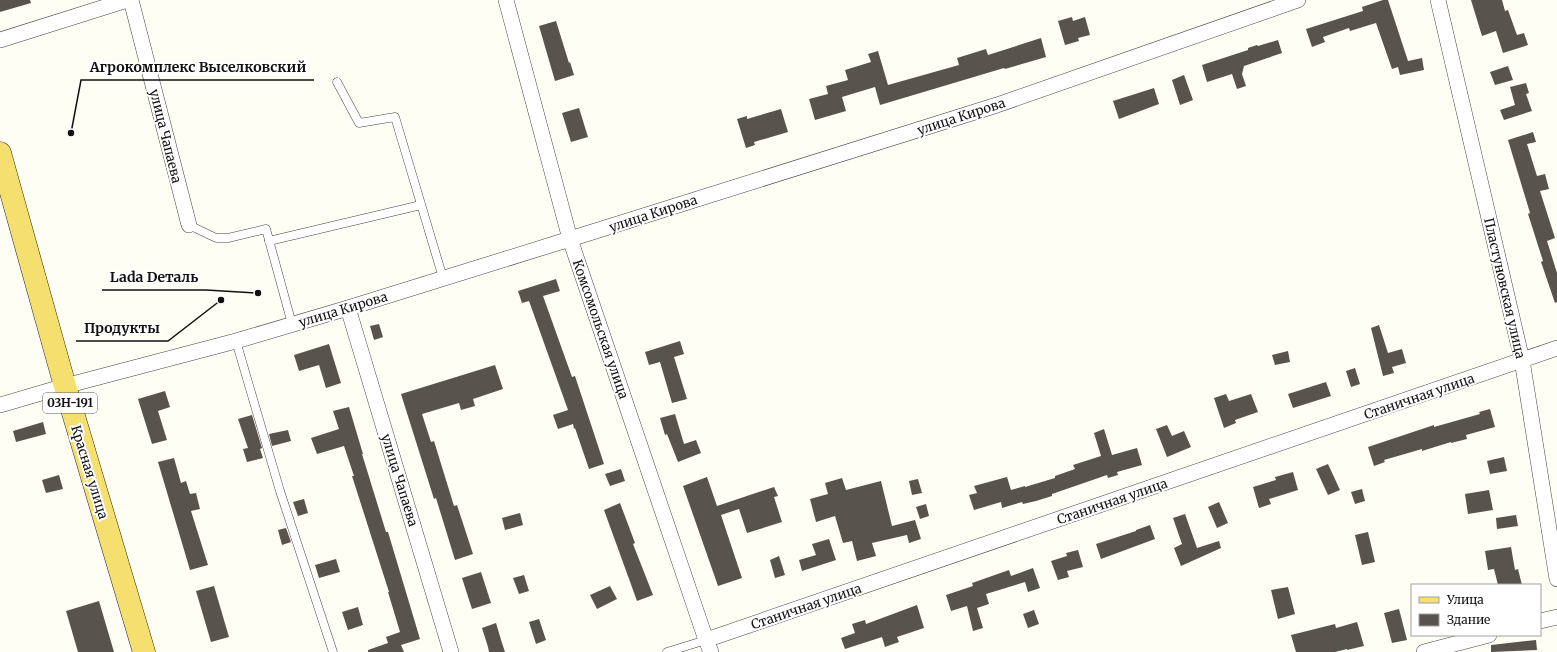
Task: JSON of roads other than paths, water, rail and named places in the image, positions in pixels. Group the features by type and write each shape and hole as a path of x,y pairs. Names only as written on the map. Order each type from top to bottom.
{"main road":[{"name":"Красная улица","path":"2,164 65,386 144,652"}],"street":[{"path":"0,40 127,0"},
{"name":"улица Чапаева","path":"131,0 189,225"},
{"name":"Комсомольская улица","path":"506,0 570,239 709,646"},
{"name":"улица Кирова","path":"0,405 348,308 570,239 997,105 1298,0"},
{"name":"Пластуновская улица","path":"1438,0 1522,360 1557,579"},
{"name":"улица Чапаева","path":"348,308 451,652"},
{"name":"Станичная улица","path":"709,646 1557,348"},
{"path":"1541,622 1557,617"},
{"path":"1424,652 1485,636"}],"lane":[{"path":"337,82 359,123 395,117 443,278"},
{"path":"269,241 421,204"},
{"path":"189,225 216,238 228,238 266,229 292,324"},
{"path":"236,340 280,491 333,652"},
{"name":"Станичная улица","path":"667,652 709,646"}],"place":[{"name":"Агрокомплекс Выселковский","path":"71,133"},
{"name":"Lada Dеталь","path":"258,293"},
{"name":"Продукты","path":"221,300"}]}
